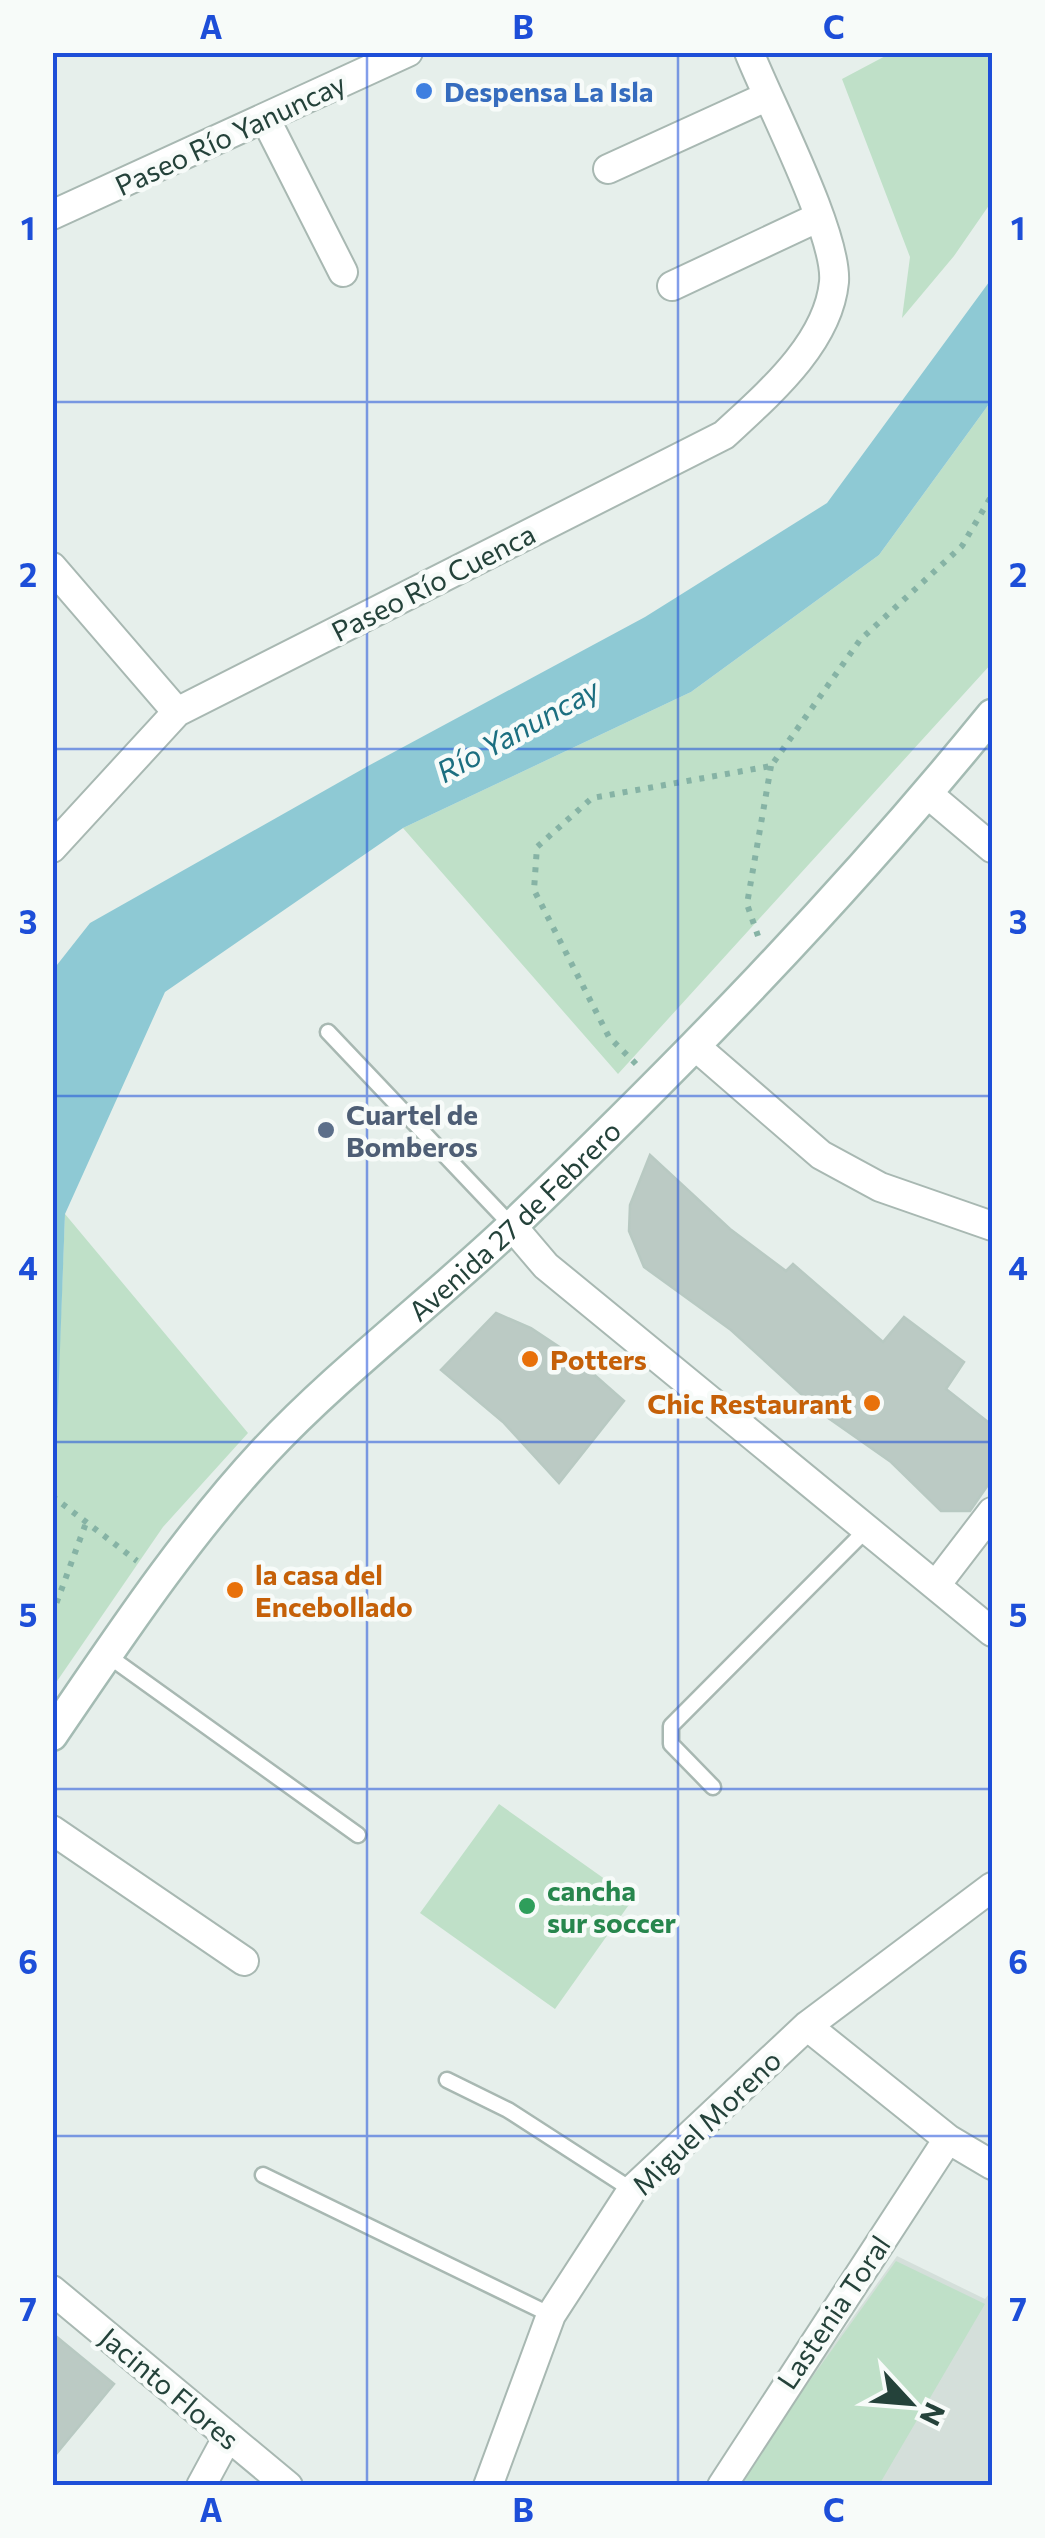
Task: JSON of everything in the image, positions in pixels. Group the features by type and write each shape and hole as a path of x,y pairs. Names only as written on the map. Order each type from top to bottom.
{"street":[{"name":"Paseo Río Yanuncay","path":"52,216 408,52"},
{"path":"672,286 819,218 749,52"},
{"path":"608,168 766,97"},
{"path":"265,118 343,272"},
{"name":"Paseo Río Cuenca","path":"52,848 177,712 724,435 774,388 820,326 834,282 830,241 819,218"},
{"path":"57,580 177,712"},
{"name":"Avenida 27 de Febrero","path":"52,1735 194,1534 267,1448 512,1226 695,1046 928,794 992,715"},
{"path":"928,794 992,848"},
{"path":"695,1046 821,1155 880,1187 992,1226"},
{"path":"512,1226 546,1266 992,1632"},
{"path":"936,1585 992,1512"},
{"path":"52,1830 244,1961"},
{"name":"Miguel Moreno","path":"488,2486 551,2316 632,2190 807,2026 992,1887"},
{"path":"807,2026 948,2139 992,2165"},
{"name":"Lastenia Toral","path":"722,2486 948,2139"},
{"name":"Jacinto Flores","path":"52,2290 288,2486"},
{"path":"200,2486 228,2436"}],"lane":[{"path":"328,1032 512,1226"},
{"path":"714,1786 671,1744 671,1726 867,1529"},
{"path":"108,1654 358,1835"},
{"path":"447,2080 508,2110 632,2190"},
{"path":"263,2175 551,2316"}],"path":[{"path":"761,946 747,904 771,766 860,640 962,546 992,495"},
{"path":"640,1068 610,1038 534,890 537,847 592,798 771,766"},
{"path":"52,1496 162,1580"},
{"path":"52,1616 86,1522"}],"shaded area":[{"path":"897,2256 985,2299 992,2290 992,2485 746,2486 739,2476"}],"green space":[{"path":"891,53 992,53 992,201 954,256 902,318 910,257 842,79"},
{"path":"992,400 992,663 618,1074 403,828 691,692 879,555"},
{"path":"65,1214 248,1433 163,1527 53,1687 52,1540"},
{"name":"cancha sur soccer","path":"499,1804 633,1899 555,2009 420,1913"},
{"path":"896,2261 985,2304 879,2485 742,2486 738,2480"}],"water":[{"name":"Río Yanuncay","path":"992,278 992,400 879,555 691,692 403,828 165,992 65,1214 53,1540 53,970 90,923 368,766 645,617 827,503"}],"building":[{"path":"650,1155 730,1229 786,1271 793,1264 883,1342 904,1317 964,1362 946,1389 992,1425 992,1479 970,1511 941,1511 891,1462 824,1415 731,1330 644,1267 629,1231 630,1205"},
{"path":"496,1313 531,1328 573,1356 624,1401 559,1483 503,1422 441,1370"},
{"path":"52,2333 114,2384 52,2459"}],"place":[{"name":"Despensa La Isla","path":"424,91"},
{"name":"Cuartel de Bomberos","path":"326,1130"},
{"name":"Potters","path":"530,1359"},
{"name":"Chic Restaurant","path":"872,1403"},
{"name":"la casa del Encebollado","path":"235,1590"},
{"name":"cancha sur soccer","path":"527,1906"}]}
